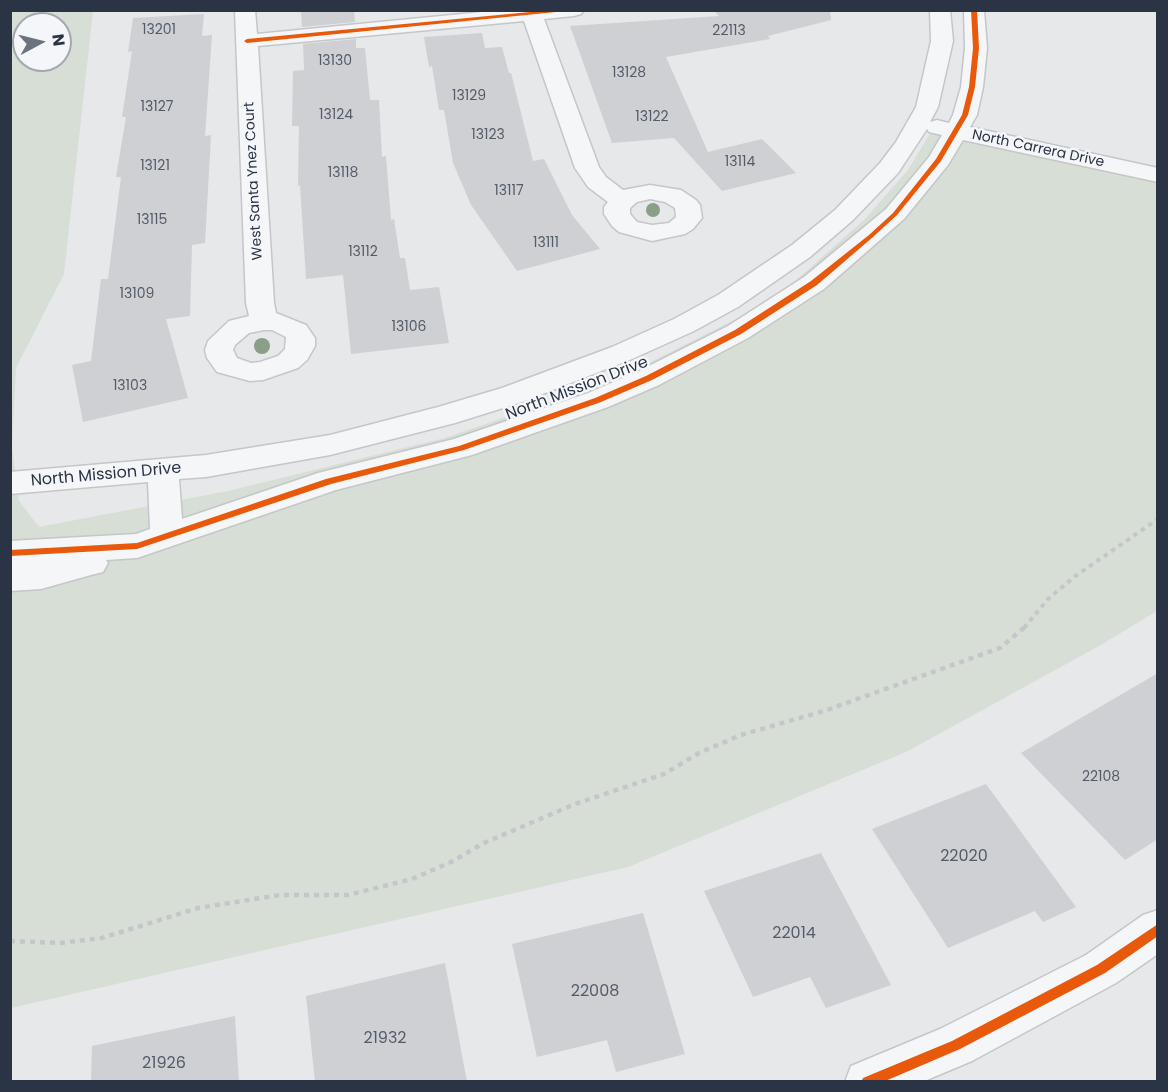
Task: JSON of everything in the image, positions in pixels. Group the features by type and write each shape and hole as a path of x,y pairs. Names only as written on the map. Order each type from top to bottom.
{"street":[{"name":"West Santa Ynez Court","path":"244,10 261,303 264,321"},
{"path":"247,41 574,10"},
{"name":"North Mission Drive","path":"10,483 206,466 330,445 444,416 567,374 622,353 684,325 728,301 771,273 827,230 868,192 889,168 922,115 939,61 942,41 940,10"},
{"name":"North Mission Drive","path":"10,578 41,576 81,566 306,488 461,448 554,416 649,378 704,351 778,307 844,259 895,214 921,182 961,123 975,66 974,10"},
{"path":"531,13 587,168 597,182 622,201"},
{"name":"North Carrera Drive","path":"922,115 1158,155"},
{"name":"North Carrera Drive","path":"961,123 1158,175"},
{"path":"152,541 163,471"},
{"name":"North Mission Drive","path":"10,553 152,541"},
{"path":"867,1082 975,1035 1101,969 1158,929"}],"path":[{"path":"10,940 60,943 102,938 198,908 280,895 348,895 412,879 451,862 484,843 575,804 664,774 699,753 741,735 824,711 1000,648 1028,624 1048,599 1074,577 1158,519"}],"shaded area":[{"path":"10,11 93,11 64,274 16,368 12,447 19,501 39,527 228,491 445,438 621,377 774,300 865,219 908,170 932,130 1157,179 1157,611 1099,646 906,752 628,867 11,1008"}],"building":[{"path":"301,10 354,10 355,22 302,27"},
{"path":"713,10 830,10 831,20 768,36 770,39 666,57 708,152 762,139 796,173 722,191 674,138 612,143 570,26 719,16"},
{"path":"204,14 202,36 212,35 205,136 211,135 205,243 192,245 190,316 166,319 188,398 83,422 72,365 91,361 101,279 108,279 121,177 116,177 126,117 122,117 132,51 128,52 133,18"},
{"path":"482,33 485,48 502,47 509,73 511,73 533,161 544,159 572,215 600,249 517,271 471,205 453,163 444,110 439,110 432,66 429,67 424,37"},
{"path":"356,39 356,48 365,48 370,100 379,100 382,157 386,156 391,220 394,219 400,258 405,258 410,290 439,287 449,343 351,354 343,275 306,279 300,185 298,186 299,126 292,126 293,71 304,70 303,44"},
{"path":"1158,673 1158,839 1125,860 1021,753"},
{"path":"986,784 1076,907 1043,922 1035,911 948,948 872,829"},
{"path":"821,853 891,985 826,1008 810,977 753,997 704,891"},
{"path":"643,913 685,1054 616,1072 607,1040 537,1057 512,944"},
{"path":"445,963 467,1082 315,1082 306,996"},
{"path":"235,1016 239,1082 91,1082 92,1046"}],"cycle path":[{"path":"247,41 574,10"},
{"path":"10,553 137,546 329,481 461,448 598,400 649,378 738,332 814,283 871,236 895,214 939,160 965,115 972,87 976,48 974,10"},
{"path":"867,1082 956,1045 1101,969 1158,929"}]}
